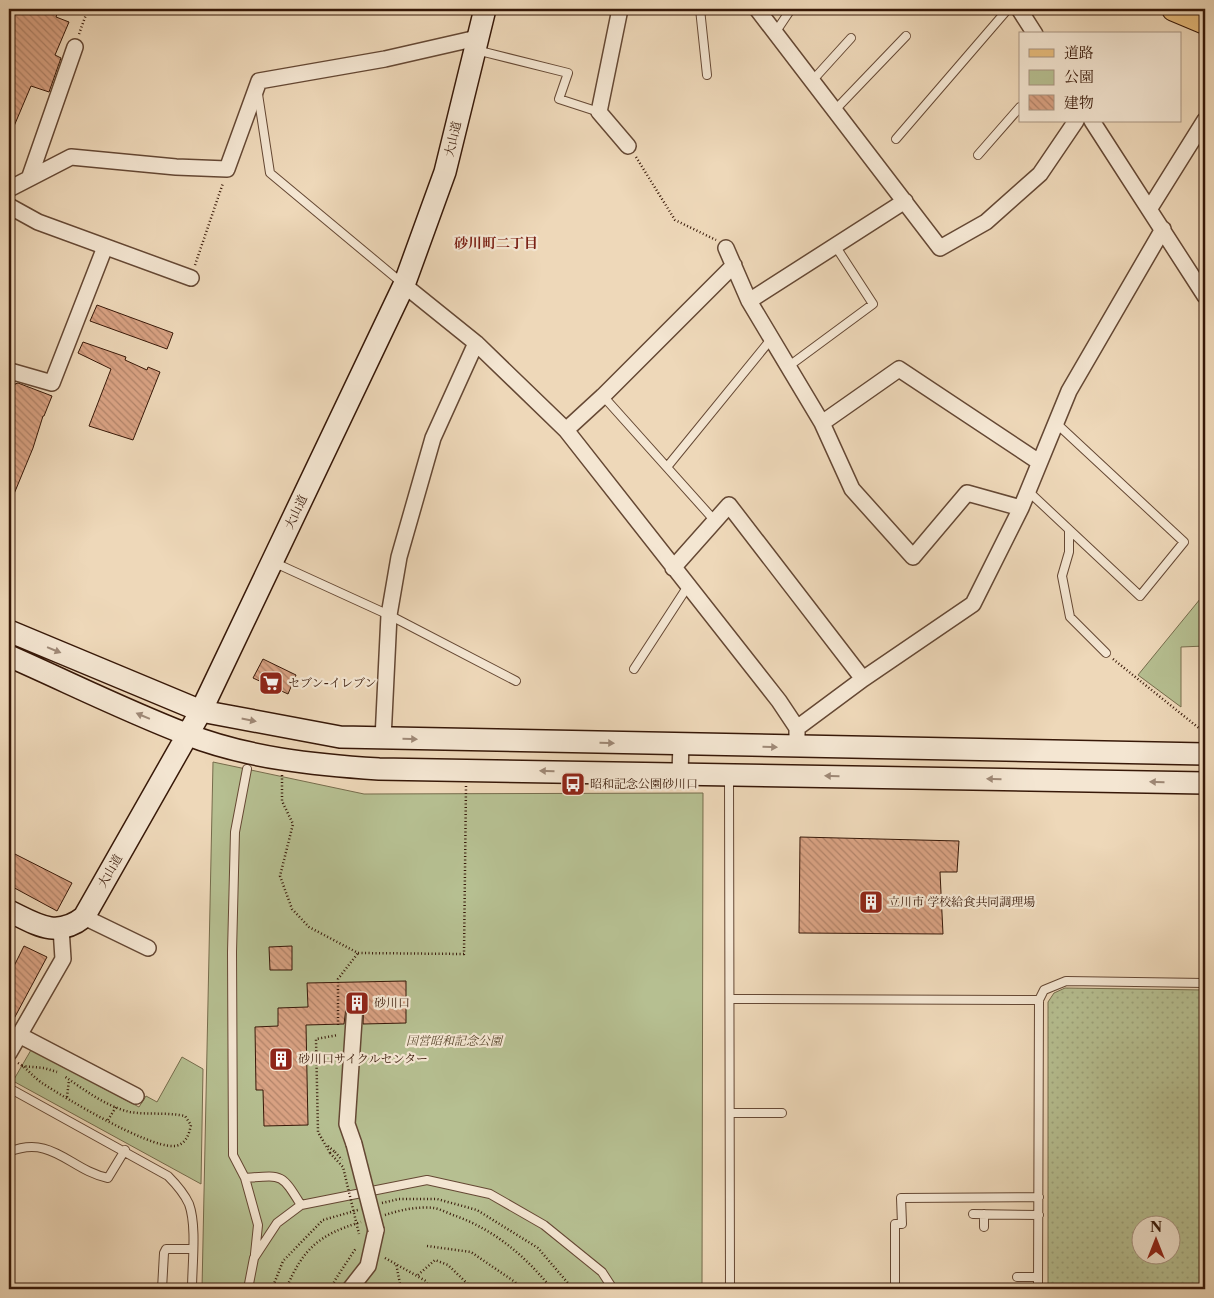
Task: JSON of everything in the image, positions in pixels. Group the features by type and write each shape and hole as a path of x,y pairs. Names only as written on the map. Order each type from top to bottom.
{"main road":[{"path":"1174,9 1205,22"}],"street":[{"name":"大山道","path":"84,917 201,711 404,285 445,172 485,9"},
{"path":"620,9 599,112 628,146"},
{"path":"758,9 940,248 986,222 1040,174 1075,122"},
{"path":"1019,9 1034,32"},
{"path":"9,189 30,176 71,157 176,167 227,169 259,81 475,44"},
{"path":"30,176 76,47"},
{"path":"1150,208 1205,120"},
{"path":"1093,122 1203,287"},
{"path":"750,301 836,247 905,200"},
{"path":"9,206 38,222 190,278"},
{"path":"797,738 863,679 974,604 1021,508 1069,391 1163,229"},
{"path":"9,373 10,371 52,383 105,247"},
{"path":"726,248 750,301 822,423 852,489 913,557 967,493 1021,508"},
{"path":"566,430 604,396 734,265"},
{"path":"404,285 476,343 566,430 779,701 797,738"},
{"path":"383,739 390,615 399,557 433,438 476,343"},
{"path":"822,423 899,369 1039,462"},
{"path":"673,568 729,505 863,679"},
{"path":"9,631 201,711 340,737 681,744 797,738 1205,754"},
{"path":"9,656 188,735 282,759 332,766 1205,783"},
{"path":"680,773 681,744"},
{"path":"9,910 40,926 61,928 74,924 84,917 148,948"},
{"path":"9,1053 63,959 61,928"},
{"path":"350,1289 368,1266 371,1252 371,1225 354,1144 347,1124 355,1005"},
{"path":"19,1035 136,1096"}],"lane":[{"path":"700,9 707,74"},
{"path":"775,32 791,9"},
{"path":"896,139 1008,9"},
{"path":"835,110 906,36"},
{"path":"812,81 852,38"},
{"path":"475,44 568,73 559,99 599,112"},
{"path":"256,88 270,173 404,285"},
{"path":"978,155 1019,108"},
{"path":"789,366 873,304 836,247"},
{"path":"667,467 772,338"},
{"path":"604,396 715,521"},
{"path":"1028,491 1140,596 1184,542 1056,423"},
{"path":"1070,531 1069,552 1062,576 1070,617 1106,653"},
{"path":"272,562 390,615 516,681"},
{"path":"634,669 688,586"},
{"path":"247,769 235,832 232,952 233,1155 245,1178 258,1225 248,1289"},
{"path":"728,774 730,1289"},
{"path":"1038,1289 1040,1000 1044,990 1066,981 1205,983"},
{"path":"730,999 1040,1000"},
{"path":"9,1088 125,1150 168,1176 181,1190 189,1204 192,1217 192,1289"},
{"path":"730,1113 782,1113"},
{"path":"9,1152 25,1147 52,1150 108,1178 125,1150"},
{"path":"245,1178 273,1176 286,1180 301,1205"},
{"path":"254,1258 276,1223 301,1205 427,1180 490,1194 544,1225 602,1272 613,1289"},
{"path":"895,1289 895,1224 902,1224 901,1198 1039,1197"},
{"path":"973,1214 1038,1215"},
{"path":"984,1214 984,1227"},
{"path":"162,1289 164,1253 166,1249 192,1249"},
{"path":"1017,1277 1038,1277"}],"path":[{"path":"76,47 88,9"},
{"path":"628,146 675,220 713,237 726,248"},
{"path":"190,278 227,169"},
{"path":"1106,653 1205,733"},
{"path":"282,759 282,801 293,824 280,876 292,909 309,927 358,953 464,954 466,770"},
{"path":"335,1152 327,1145 318,1132 316,1039 338,1036 338,979 358,953"},
{"path":"22,1066 44,1068 59,1073 69,1080 116,1107 130,1112 160,1112 185,1116 190,1125 189,1135 183,1143 174,1146 162,1145 108,1120 67,1098 40,1082 22,1066"},
{"path":"67,1098 69,1080"},
{"path":"108,1120 116,1107"},
{"path":"327,1145 330,1153 343,1167 358,1234 356,1248 331,1289"},
{"path":"380,1204 398,1199 437,1199 477,1210 538,1248 573,1289"},
{"path":"383,1215 400,1210 434,1208 475,1223 504,1240 535,1268 552,1289"},
{"path":"272,1289 283,1262 323,1220 361,1210"},
{"path":"286,1289 297,1264 312,1244 348,1226 371,1225"},
{"path":"427,1246 471,1252 515,1282 520,1289"},
{"path":"371,1252 396,1263 426,1280 428,1289"},
{"path":"418,1275 435,1260 448,1265 473,1289"},
{"path":"396,1263 400,1284 396,1289"}],"green space":[{"path":"1205,593 1205,646 1181,647 1181,707 1138,675"},
{"name":"国営昭和記念公園","path":"213,762 364,794 703,793 702,1289 202,1289"},
{"path":"1065,988 1205,990 1205,1289 1048,1289 1048,1002 1054,993"},
{"path":"31,1050 139,1107 146,1096 157,1102 182,1057 203,1069 201,1184 13,1081"}],"building":[{"path":"9,9 33,9 44,14 46,9 57,14 56,17 69,22 55,55 61,58 49,92 31,86 9,138 9,90 14,76 9,74"},
{"path":"97,305 173,333 167,349 90,321"},
{"path":"83,342 126,357 125,360 147,370 148,367 160,372 133,440 89,426 111,369 78,353"},
{"path":"18,383 52,396 9,506 9,466 12,458 9,457 9,403 15,384"},
{"path":"263,659 296,675 288,694 253,678"},
{"name":"立川市 学校給食共同調理場","path":"800,837 959,841 957,872 940,872 943,934 799,933"},
{"path":"9,851 72,883 57,911 9,885"},
{"path":"24,946 47,957 9,1028 9,976"},
{"path":"292,946 292,970 270,970 269,947"},
{"path":"406,981 406,1023 363,1024 364,1001 355,996 347,1000 344,1024 306,1025 308,1125 264,1126 263,1090 256,1090 255,1027 278,1026 278,1008 308,1007 307,983"}],"place":[{"name":"セブン-イレブン","path":"271,683"},
{"name":"昭和記念公園砂川口","path":"573,784"},
{"name":"立川市 学校給食共同調理場","path":"871,902"},
{"name":"砂川口","path":"357,1003"},
{"name":"砂川口サイクルセンター","path":"281,1059"}],"district":[{"name":"砂川町二丁目","path":"496,243"}]}
